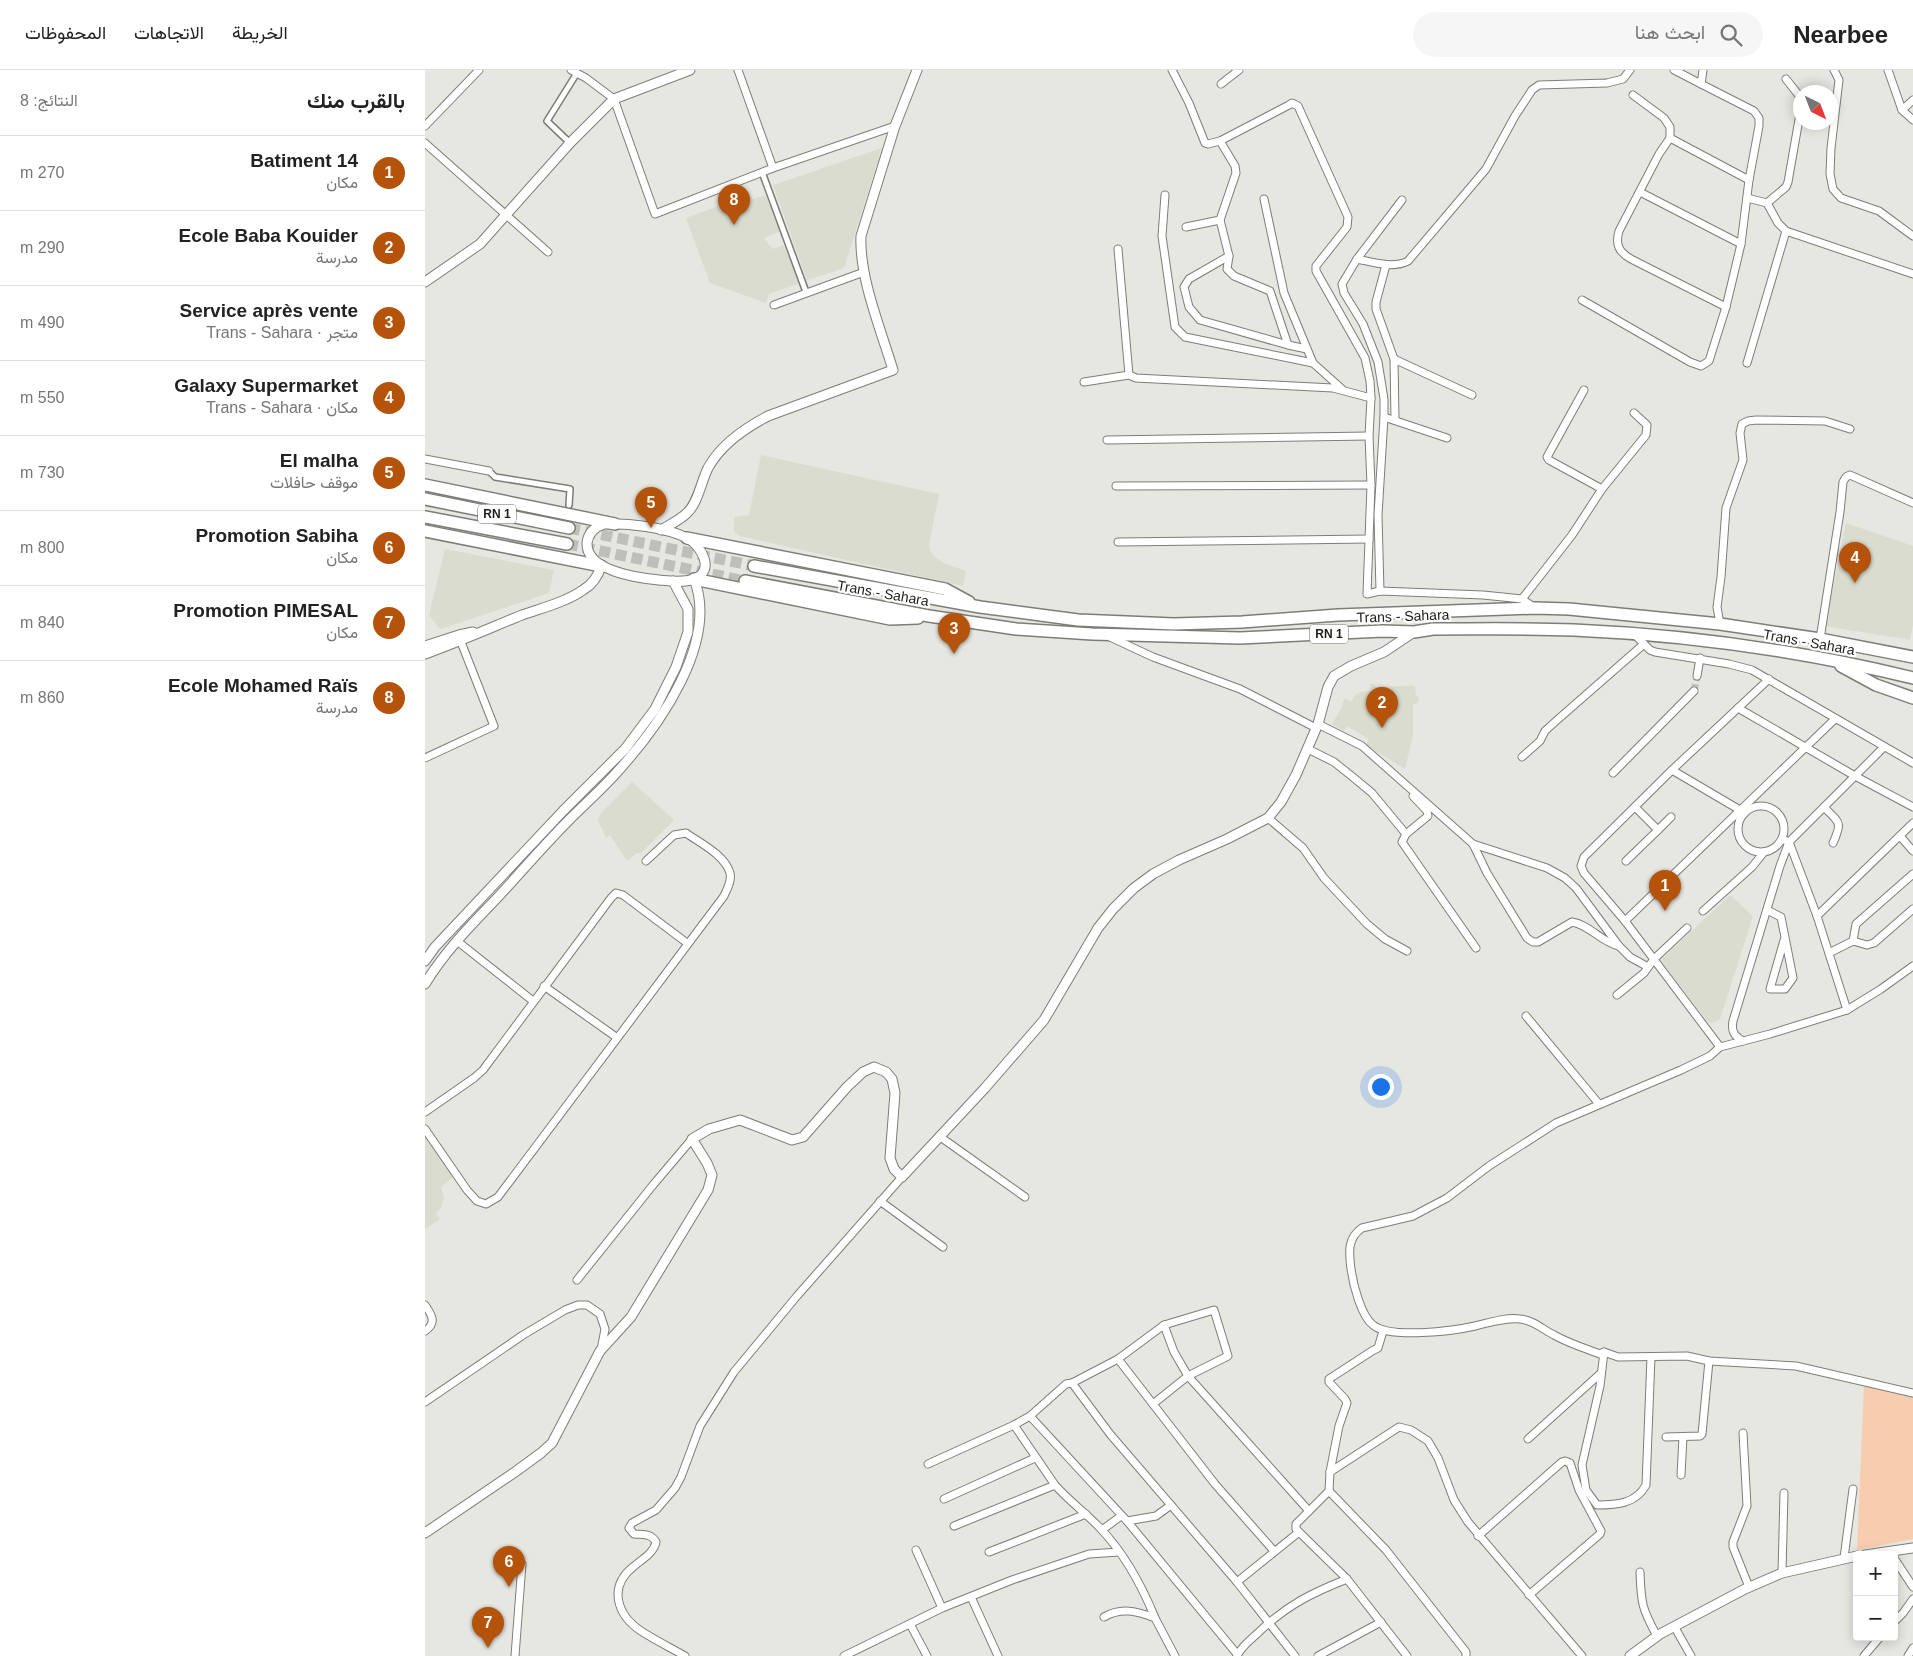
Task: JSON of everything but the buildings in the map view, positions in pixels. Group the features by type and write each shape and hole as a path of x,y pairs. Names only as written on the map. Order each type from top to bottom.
{"highway":[{"path":"425,485 615,524"},
{"name":"RN 1","path":"425,499 569,528"},
{"name":"RN 1","path":"425,517 567,544"},
{"path":"425,530 601,566"},
{"path":"687,538 945,589 980,607"},
{"name":"Trans - Sahara","path":"754,566 980,607 1078,620 1174,624 1242,622 1338,615 1535,608 1569,609 1720,624 1820,639 1913,657"},
{"path":"694,579 890,619 903,620 929,616"},
{"name":"Trans - Sahara","path":"745,581 929,616 1015,629 1105,635 1241,638 1382,631 1414,632 1433,629 1564,630 1695,638 1872,668 1913,678"},
{"path":"1833,661 1876,685 1913,698"}],"street":[{"path":"425,126 479,70"},
{"path":"425,282 480,244 570,143 615,99 690,70"},
{"path":"738,70 773,168"},
{"path":"661,530 690,510 708,468 717,454 749,426 768,416 893,370 864,272 861,236 895,126 917,70"},
{"path":"1172,70 1189,103 1205,143 1209,144 1220,141 1289,105 1299,106 1348,217 1347,227 1317,266 1316,271 1365,358 1370,381 1369,436 1371,485 1367,594 1380,592 1483,595 1522,599 1535,608"},
{"path":"1221,84 1239,70"},
{"path":"1357,259 1386,265 1403,264 1408,261 1486,169 1515,116 1532,90 1539,85 1607,83 1623,79 1630,70"},
{"path":"1582,300 1690,362 1701,366 1709,361 1713,352 1741,244 1759,118 1755,111 1674,70"},
{"path":"1701,84 1703,70"},
{"path":"1834,70 1839,80 1831,148 1830,174 1833,189 1841,198 1879,211 1913,236"},
{"path":"1888,70 1902,110 1913,120"},
{"path":"570,143 547,120 574,71 615,99 655,214 773,168 895,126"},
{"path":"1786,79 1793,88"},
{"path":"1633,95 1668,122 1670,138 1659,154 1619,231 1616,241 1621,251 1631,259 1725,307"},
{"path":"1902,110 1913,100"},
{"path":"1767,203 1786,187 1797,130"},
{"path":"1670,138 1749,180"},
{"path":"1220,141 1235,166 1236,173 1220,220 1229,256 1227,269 1233,276 1270,291 1288,345"},
{"path":"425,143 548,252"},
{"path":"763,172 806,292"},
{"path":"1640,192 1741,244"},
{"path":"1165,195 1162,236 1175,327 1185,337 1313,363"},
{"path":"1747,198 1767,203 1778,223 1786,231 1913,274"},
{"path":"1264,199 1284,293 1313,363 1342,389"},
{"path":"1380,592 1378,515 1385,417 1384,399 1378,362 1363,324 1344,293 1342,284 1357,259 1402,200"},
{"path":"1186,227 1220,220"},
{"path":"1747,363 1786,231"},
{"path":"1118,249 1129,375"},
{"path":"1229,256 1189,278 1185,287 1189,307 1200,320 1307,349"},
{"path":"1386,265 1376,302 1376,309 1394,359 1395,420"},
{"path":"774,305 864,272"},
{"path":"1394,359 1472,395"},
{"path":"1084,382 1129,375 1136,378 1342,389 1371,398"},
{"path":"1584,390 1547,457 1549,460 1602,489"},
{"path":"1522,599 1572,535 1602,489 1645,435 1647,425 1634,413"},
{"path":"1385,417 1447,438"},
{"path":"1720,624 1717,607 1726,508 1743,460 1740,433 1743,424 1756,420 1825,421 1851,429"},
{"path":"1107,440 1369,436"},
{"path":"425,459 489,472 495,477 571,489 569,505"},
{"path":"1820,639 1843,482 1846,477 1850,475 1913,503"},
{"path":"1116,486 1371,485"},
{"path":"615,524 661,530 687,538 698,546 705,558 705,567 701,574 694,579 673,582 635,576 601,566 588,552 587,542 589,535 599,526 615,524"},
{"path":"1118,542 1369,539"},
{"path":"425,654 461,642 483,631 575,595 592,583 599,575 601,566"},
{"path":"425,984 434,968 457,941 569,819 617,772 650,732 686,670 695,644 700,604 699,592 694,579"},
{"path":"425,961 442,940 563,811 625,750 655,709 676,667 688,632 688,609 673,582"},
{"path":"425,646 459,635 483,631"},
{"path":"685,1656 633,1625 620,1606 617,1586 626,1572 653,1551 656,1542 649,1535 634,1534 629,1528 632,1523 656,1510 675,1488 700,1426 734,1372 880,1201 985,1088 1044,1020 1098,928 1113,909 1134,888 1153,874 1268,818 1281,802 1308,749 1317,726 1328,687 1334,676 1351,666 1384,652 1414,632"},
{"path":"1634,634 1655,652 1700,658 1752,670 1913,763"},
{"path":"1105,635 1153,657 1240,690 1362,746 1473,844 1547,868 1565,878 1576,888 1619,946 1630,957 1648,967"},
{"path":"425,758 494,726 461,642"},
{"path":"1522,757 1540,741 1545,732 1556,721 1645,644"},
{"path":"1697,676 1700,658"},
{"path":"1720,1047 1625,921 1584,873 1581,866 1584,857 1672,770 1769,679"},
{"path":"1613,773 1693,690"},
{"path":"1738,708 1855,776 1913,807"},
{"path":"1625,921 1743,811 1835,719"},
{"path":"1743,811 1738,829 1743,844 1749,849 1764,852 1771,850 1786,840 1824,807 1884,747"},
{"path":"1308,749 1334,762 1372,793 1406,834"},
{"path":"1388,768 1428,814 1427,819 1406,834 1402,842 1476,948"},
{"path":"1672,770 1743,811 1764,806 1777,812 1784,825 1786,840 1817,916 1847,1010"},
{"path":"1635,807 1658,830"},
{"path":"1824,807 1839,823 1833,843"},
{"path":"1626,861 1671,817"},
{"path":"1268,818 1303,848 1324,878 1367,924 1385,939 1407,951"},
{"path":"1817,916 1913,823"},
{"path":"425,1129 467,1190 477,1201 486,1204 498,1197 616,1037 724,896 730,884 730,874 719,857 686,833 674,835 646,861"},
{"path":"1900,836 1913,851"},
{"path":"1743,1041 1736,1037 1732,1029 1733,1020 1767,910 1786,840"},
{"path":"1473,844 1487,873 1527,938 1533,942 1538,942 1572,922 1579,923 1609,944 1619,946"},
{"path":"1703,911 1752,866 1764,852"},
{"path":"1853,941 1856,924 1913,874"},
{"path":"425,1112 483,1070 543,986 616,894 623,895 687,943"},
{"path":"1829,953 1853,941 1867,945 1874,943 1913,909"},
{"path":"1767,910 1781,917 1785,937 1793,978 1785,989 1770,990 1785,937"},
{"path":"1617,996 1644,973 1654,959 1687,928"},
{"path":"457,941 533,1001"},
{"path":"1913,966 1881,990 1847,1010 1720,1047 1710,1056 1681,1070 1599,1104 1546,1129 1489,1166 1447,1198 1429,1208 1413,1216 1362,1228 1356,1232 1351,1240 1349,1251 1352,1276 1362,1308 1373,1325 1383,1331 1415,1333 1456,1330 1518,1318 1529,1320 1555,1336 1600,1354 1604,1352 1618,1357 1687,1356 1709,1361 1796,1366 1913,1393"},
{"path":"543,986 616,1037"},
{"path":"1526,1016 1599,1104"},
{"path":"577,1280 692,1139 709,1128 740,1120 792,1140 803,1137 847,1087 863,1072 874,1067 886,1072 892,1079 895,1093 890,1158 894,1169 902,1177"},
{"path":"939,1136 1025,1197"},
{"path":"600,1351 631,1317 708,1190 712,1176 707,1162 692,1139"},
{"path":"880,1201 943,1247"},
{"path":"425,1305 432,1315 433,1322 425,1331"},
{"path":"425,1402 523,1335 565,1310 578,1305 587,1305 600,1314 605,1329 605,1336 600,1351 552,1443 515,1472 425,1532"},
{"path":"928,1464 1030,1416 1060,1388 1118,1359 1164,1325 1212,1310 1215,1312 1228,1356 1188,1376 1153,1404"},
{"path":"1164,1325 1174,1352 1188,1376 1309,1511"},
{"path":"1383,1331 1378,1348 1329,1379 1329,1382 1347,1403 1339,1426 1330,1472 1329,1491 1297,1524 1296,1529 1347,1579 1407,1656"},
{"path":"1604,1352 1600,1386 1582,1465 1586,1490 1597,1505 1615,1505 1637,1497 1646,1485 1651,1356"},
{"path":"1118,1359 1215,1484 1274,1551"},
{"path":"1666,1437 1700,1436 1703,1432 1709,1361"},
{"path":"1528,1439 1601,1374"},
{"path":"1072,1383 1110,1434 1237,1582 1295,1656"},
{"path":"1030,1416 1127,1521 1237,1655 1249,1640 1287,1608 1311,1594 1347,1579"},
{"path":"1014,1425 1055,1485 1065,1497 1087,1514 1119,1552 1143,1589 1155,1618 1175,1656"},
{"path":"1330,1472 1399,1427 1411,1430 1428,1441 1438,1458 1454,1500 1479,1536 1582,1656"},
{"path":"1743,1432 1747,1506 1733,1542 1733,1547 1749,1587"},
{"path":"1681,1475 1683,1437"},
{"path":"944,1499 1035,1458"},
{"path":"1479,1536 1562,1462 1570,1463 1579,1490 1601,1531 1600,1534 1529,1595"},
{"path":"955,1526 1055,1485"},
{"path":"1844,1558 1853,1489"},
{"path":"1329,1491 1387,1550 1467,1652 1466,1656"},
{"path":"1782,1573 1784,1493"},
{"path":"1127,1521 1156,1516 1171,1505"},
{"path":"989,1552 1087,1514"},
{"path":"1102,1530 1121,1516"},
{"path":"1237,1582 1299,1532"},
{"path":"1898,1553 1913,1548"},
{"path":"916,1550 943,1608"},
{"path":"844,1656 943,1608 1066,1560 1089,1554 1119,1552"},
{"path":"1633,1655 1657,1636 1674,1626 1749,1587 1782,1573 1853,1557"},
{"path":"515,1656 522,1564"},
{"path":"1898,1564 1913,1587"},
{"path":"1640,1572 1641,1600 1645,1613 1657,1636"},
{"path":"971,1597 997,1656"},
{"path":"1898,1618 1913,1599"},
{"path":"1104,1617 1121,1610 1141,1612 1155,1618"},
{"path":"1318,1656 1381,1622"},
{"path":"910,1624 927,1656"},
{"path":"1674,1626 1691,1656"},
{"path":"1864,1656 1877,1641"},
{"path":"1908,1656 1913,1648"}],"shaded area":[{"path":"882,148 844,268 807,280 773,185"},
{"path":"748,195 753,199 766,195 769,205 772,205 782,231 764,238 772,249 784,245 787,255 792,258 800,283 769,294 766,303 710,283 686,218"},
{"path":"761,455 939,494 929,544 930,551 936,558 946,564 966,571 963,586 740,536 734,532 734,517 749,515"},
{"path":"1846,523 1913,546 1913,625 1910,640 1825,626"},
{"path":"445,549 554,570 549,593 440,629 429,615"},
{"path":"1370,684 1375,684 1375,687 1415,686 1416,696 1419,697 1418,703 1413,704 1413,735 1405,769 1366,745 1369,739 1347,726 1343,731 1332,724 1345,698 1351,702 1355,695 1370,691"},
{"path":"632,782 674,820 641,853 637,853 627,861 610,835 606,838 598,820 600,814"},
{"path":"1730,895 1753,916 1720,1019 1713,1023 1708,1022 1661,960"},
{"path":"425,1137 453,1177 441,1187 444,1198 441,1208 436,1213 440,1219 425,1229"},
{"path":"1864,1385 1913,1397 1913,1539 1857,1550"}],"tunnel":[{"path":"569,528 754,566"},
{"path":"567,544 745,581"},
{"path":"1694,691 1697,676"}],"place":[{"name":"Ecole Mohamed Raïs","path":"734,225"},
{"name":"El malha","path":"651,528"},
{"name":"Galaxy Supermarket","path":"1855,583"},
{"name":"Service après vente","path":"954,654"},
{"name":"Ecole Baba Kouider","path":"1382,728"},
{"name":"Batiment 14","path":"1665,911"},
{"name":"Promotion Sabiha","path":"509,1587"},
{"name":"Promotion PIMESAL","path":"488,1648"}]}
